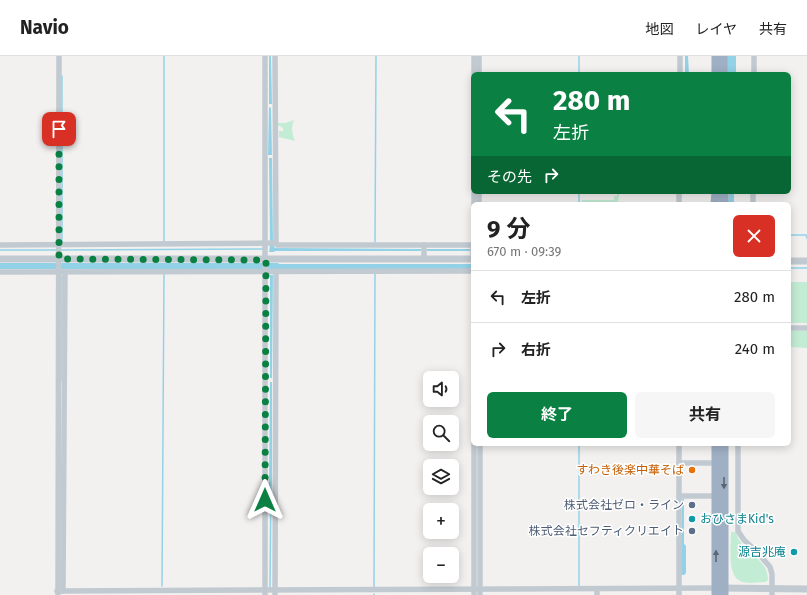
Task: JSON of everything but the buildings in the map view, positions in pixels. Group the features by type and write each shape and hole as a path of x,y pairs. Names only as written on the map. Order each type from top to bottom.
{"highway":[{"path":"716,56 716,72"},
{"path":"723,56 723,72"},
{"path":"716,446 720,592"},
{"path":"720,592 724,446"}],"street":[{"path":"58,56 62,428 60,592 772,592 807,589"},
{"path":"265,56 271,380 270,592"},
{"path":"270,592 271,380 269,258 275,56"},
{"path":"474,56 474,72"},
{"path":"479,56 479,72"},
{"path":"680,56 680,72"},
{"path":"754,56 754,72"},
{"path":"0,272 60,257 164,244 269,258"},
{"path":"0,245 60,257 269,258 471,272"},
{"path":"269,258 277,245 424,251 471,259"},
{"path":"0,259 60,257 269,258 424,251 471,246"},
{"path":"791,261 807,261"},
{"path":"791,328 807,328"},
{"path":"474,446 477,458 477,591"},
{"path":"477,458 480,446"},
{"path":"679,446 682,496 679,592"},
{"path":"738,446 738,531 744,540 770,567 772,574 772,592"},
{"path":"679,463 716,463"},
{"path":"682,496 717,496"}],"green space":[{"path":"294,120 292,130 295,141 279,137 279,131 283,131 283,128 278,125 278,123 285,123"},
{"path":"617,194 619,194 618,202 581,202 582,200 614,200 614,196 617,196"},
{"path":"791,282 807,282 807,323 791,323"},
{"path":"791,331 807,331 807,348 791,347"},
{"path":"731,532 736,532 744,546 762,563 767,573 768,580 766,582 743,582 734,574 730,552"}],"water":[{"path":"269,56 271,56 272,104 269,104"},
{"path":"685,56 688,56 689,72 685,72"},
{"path":"269,107 271,108 272,155 268,155"},
{"path":"269,158 272,158 273,241 270,241"},
{"path":"729,194 734,194 734,202 728,202"},
{"path":"270,245 273,245 275,248 421,249 421,251 269,252"},
{"path":"427,249 470,249 470,251 427,251"},
{"path":"270,264 471,264 470,269 270,269"},
{"path":"270,275 273,275 272,378 270,378"},
{"path":"270,382 272,382 272,486 269,486"},
{"path":"682,499 684,499 684,554 681,554"}],"waterway":[{"path":"164,56 164,242"},
{"path":"375,242 376,56"},
{"path":"579,56 579,72"},
{"path":"731,56 731,72"},
{"path":"62,76 62,242"},
{"path":"579,194 579,202"},
{"path":"791,235 806,235 807,238"},
{"path":"61,250 263,249"},
{"path":"0,250 57,250"},
{"path":"0,266 277,266"},
{"path":"791,268 807,268"},
{"path":"162,586 164,274"},
{"path":"374,587 375,274"},
{"path":"62,276 62,381"},
{"path":"579,446 579,586"},
{"path":"270,588 271,484"},
{"path":"683,547 683,572"}],"place":[{"name":"すわき後楽中華そば","path":"692,470"},
{"name":"株式会社ゼロ・ライン","path":"692,505"},
{"name":"おひさまKid's","path":"692,519"},
{"name":"株式会社セフティクリエイト","path":"692,531"},
{"name":"源吉兆庵","path":"794,552"}],"route":[{"path":"59,129 59,259 266,260 265,500"}]}
